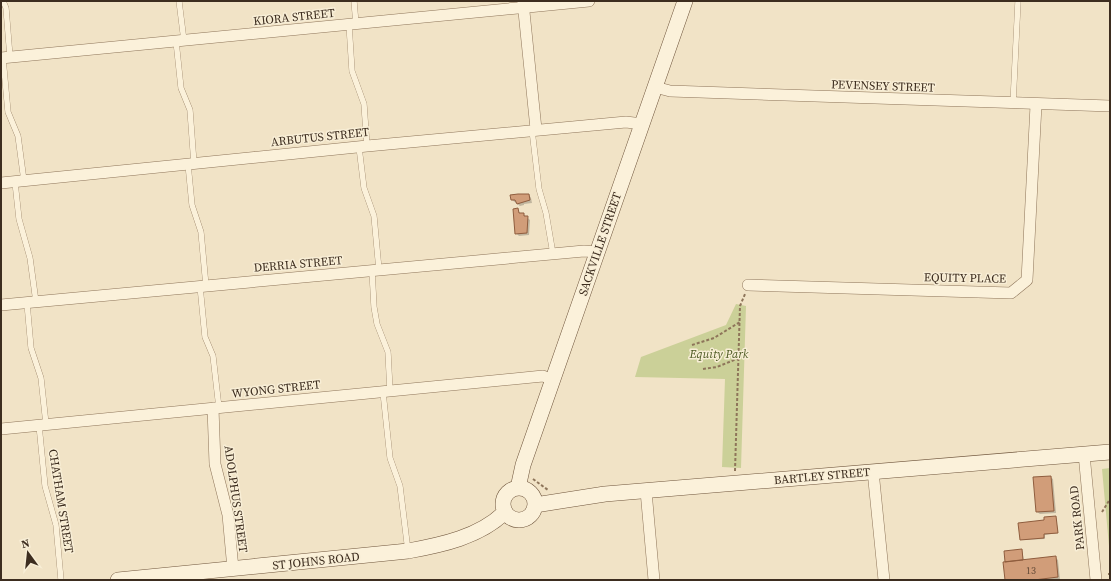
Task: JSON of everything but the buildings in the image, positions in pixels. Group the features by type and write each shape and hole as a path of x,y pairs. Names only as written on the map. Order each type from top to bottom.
{"main road":[{"name":"SACKVILLE STREET","path":"518,488 523,465 685,1"},
{"name":"BARTLEY STREET","path":"535,505 570,499 646,491 1110,452"},
{"path":"518,488 523,489 532,495 535,505 531,515 522,520 512,519 505,512 503,507 504,497 512,490 518,488"},
{"name":"ST JOHNS ROAD","path":"118,580 408,551 435,546 480,530 498,519 505,512"}],"street":[{"name":"KIORA STREET","path":"5,58 352,24 523,4 589,1"},
{"path":"523,4 534,130"},
{"name":"PEVENSEY STREET","path":"655,88 670,91 1036,105 1110,106"},
{"name":"EQUITY PLACE","path":"748,285 1011,292 1026,280 1036,105"},
{"name":"ARBUTUS STREET","path":"1,183 534,130 626,122 642,124"},
{"name":"DERRIA STREET","path":"1,305 587,250 598,252"},
{"name":"WYONG STREET","path":"1,429 544,376 553,380"},
{"name":"ADOLPHUS STREET","path":"216,408 215,464 228,515 233,569"},
{"name":"PARK ROAD","path":"1084,454 1096,580"},
{"path":"873,471 884,580"},
{"path":"646,491 654,580"}],"lane":[{"name":"CHATHAM STREET","path":"3,1 6,8 5,58 8,112 18,136 19,219 30,258 31,348 41,378 45,486 56,525 61,580"},
{"name":"ADOLPHUS STREET","path":"180,1 181,88 190,110 192,205 201,232 205,337 213,356 216,408"},
{"path":"354,1 352,24 352,71 364,104 364,188 374,216 376,270 374,307 377,324 388,352 387,392 390,458 400,486 408,551"},
{"path":"1013,104 1018,1"},
{"path":"534,130 539,189 546,213 552,254"}],"path":[{"path":"735,475 740,306 748,285"},
{"path":"692,345 714,338 740,322"},
{"path":"703,369 716,367 739,358"},
{"path":"1102,512 1110,499"}],"green space":[{"name":"Equity Park","path":"736,304 746,306 741,468 722,467 725,379 635,377 641,357 726,325"},
{"path":"1110,468 1110,557 1102,469"}]}
